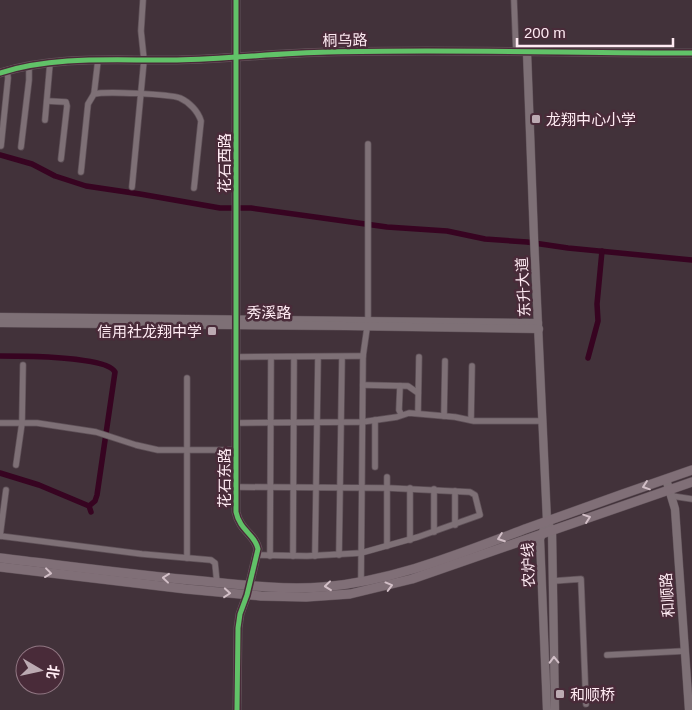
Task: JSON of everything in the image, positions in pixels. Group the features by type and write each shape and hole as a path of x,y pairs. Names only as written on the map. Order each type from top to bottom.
{"main road":[{"path":"0,558 217,583 248,590 309,588 361,582 413,570 692,470"},
{"path":"0,567 306,597 364,592 412,579 552,530 671,493 692,482"}],"street":[{"path":"132,187 144,60 141,31 143,0"},
{"name":"花石西路","path":"236,0 236,322"},
{"path":"514,0 516,52"},
{"name":"桐乌路","path":"3,72 50,63 98,60 177,60 327,52 692,53"},
{"name":"东升大道","path":"527,52 547,521"},
{"path":"81,172 88,104 94,94 98,60"},
{"path":"45,120 50,63"},
{"path":"21,148 29,66"},
{"path":"1,146 8,78 3,72"},
{"path":"94,94 110,92 178,97 191,105 201,121 194,188"},
{"path":"47,102 66,102 67,106 61,159"},
{"path":"361,582 363,356 368,323 368,144"},
{"name":"秀溪路","path":"0,317 539,326"},
{"name":"秀溪路","path":"0,324 236,322"},
{"name":"花石东路","path":"236,322 236,512 238,522 257,544 257,555"},
{"path":"236,357 363,356"},
{"path":"270,556 271,357"},
{"path":"293,556 294,357"},
{"path":"315,556 318,357"},
{"path":"339,555 342,357"},
{"path":"418,414 419,358"},
{"path":"444,416 445,361"},
{"path":"16,465 22,423 23,365"},
{"path":"470,420 472,366"},
{"path":"408,386 418,377"},
{"path":"187,378 187,558"},
{"path":"363,385 408,386 418,393"},
{"path":"400,386 399,410 401,414"},
{"path":"236,423 362,422 397,417 401,414 444,416 482,422 542,421"},
{"path":"375,420 375,467"},
{"path":"0,423 38,423 96,432 152,449 236,450"},
{"path":"387,477 387,546"},
{"name":"和顺路","path":"666,479 675,509 689,710"},
{"path":"236,487 410,488 470,492 475,495 480,516 410,540 361,552 315,556 257,555 240,614 238,628 237,710"},
{"path":"410,488 410,540"},
{"path":"6,490 0,536 211,560 215,563 217,583"},
{"path":"434,490 434,532"},
{"path":"455,491 455,525"},
{"path":"671,493 692,499"},
{"name":"农炉线","path":"547,521 552,530 551,710"},
{"name":"农炉线","path":"547,521 541,534 551,710"},
{"path":"553,580 581,579 586,704"},
{"path":"607,655 685,651"}],"waterway":[{"path":"0,155 32,164 55,176 86,186 220,208 251,208 387,227 447,231 485,239 692,260"},
{"path":"588,358 598,321 597,304 602,251"},
{"path":"0,356 80,360 109,367 115,372 97,495 95,501 89,506"},
{"path":"0,473 39,485 89,506 91,512"}],"cycle path":[{"path":"236,0 236,512 241,524 254,540 258,549 238,628 237,710"},
{"path":"0,73 22,67 65,61 196,59 328,52 692,53"}],"place":[{"name":"龙翔中心小学","path":"536,119"},
{"name":"信用社龙翔中学","path":"212,331"},
{"name":"和顺桥","path":"560,694"}]}
